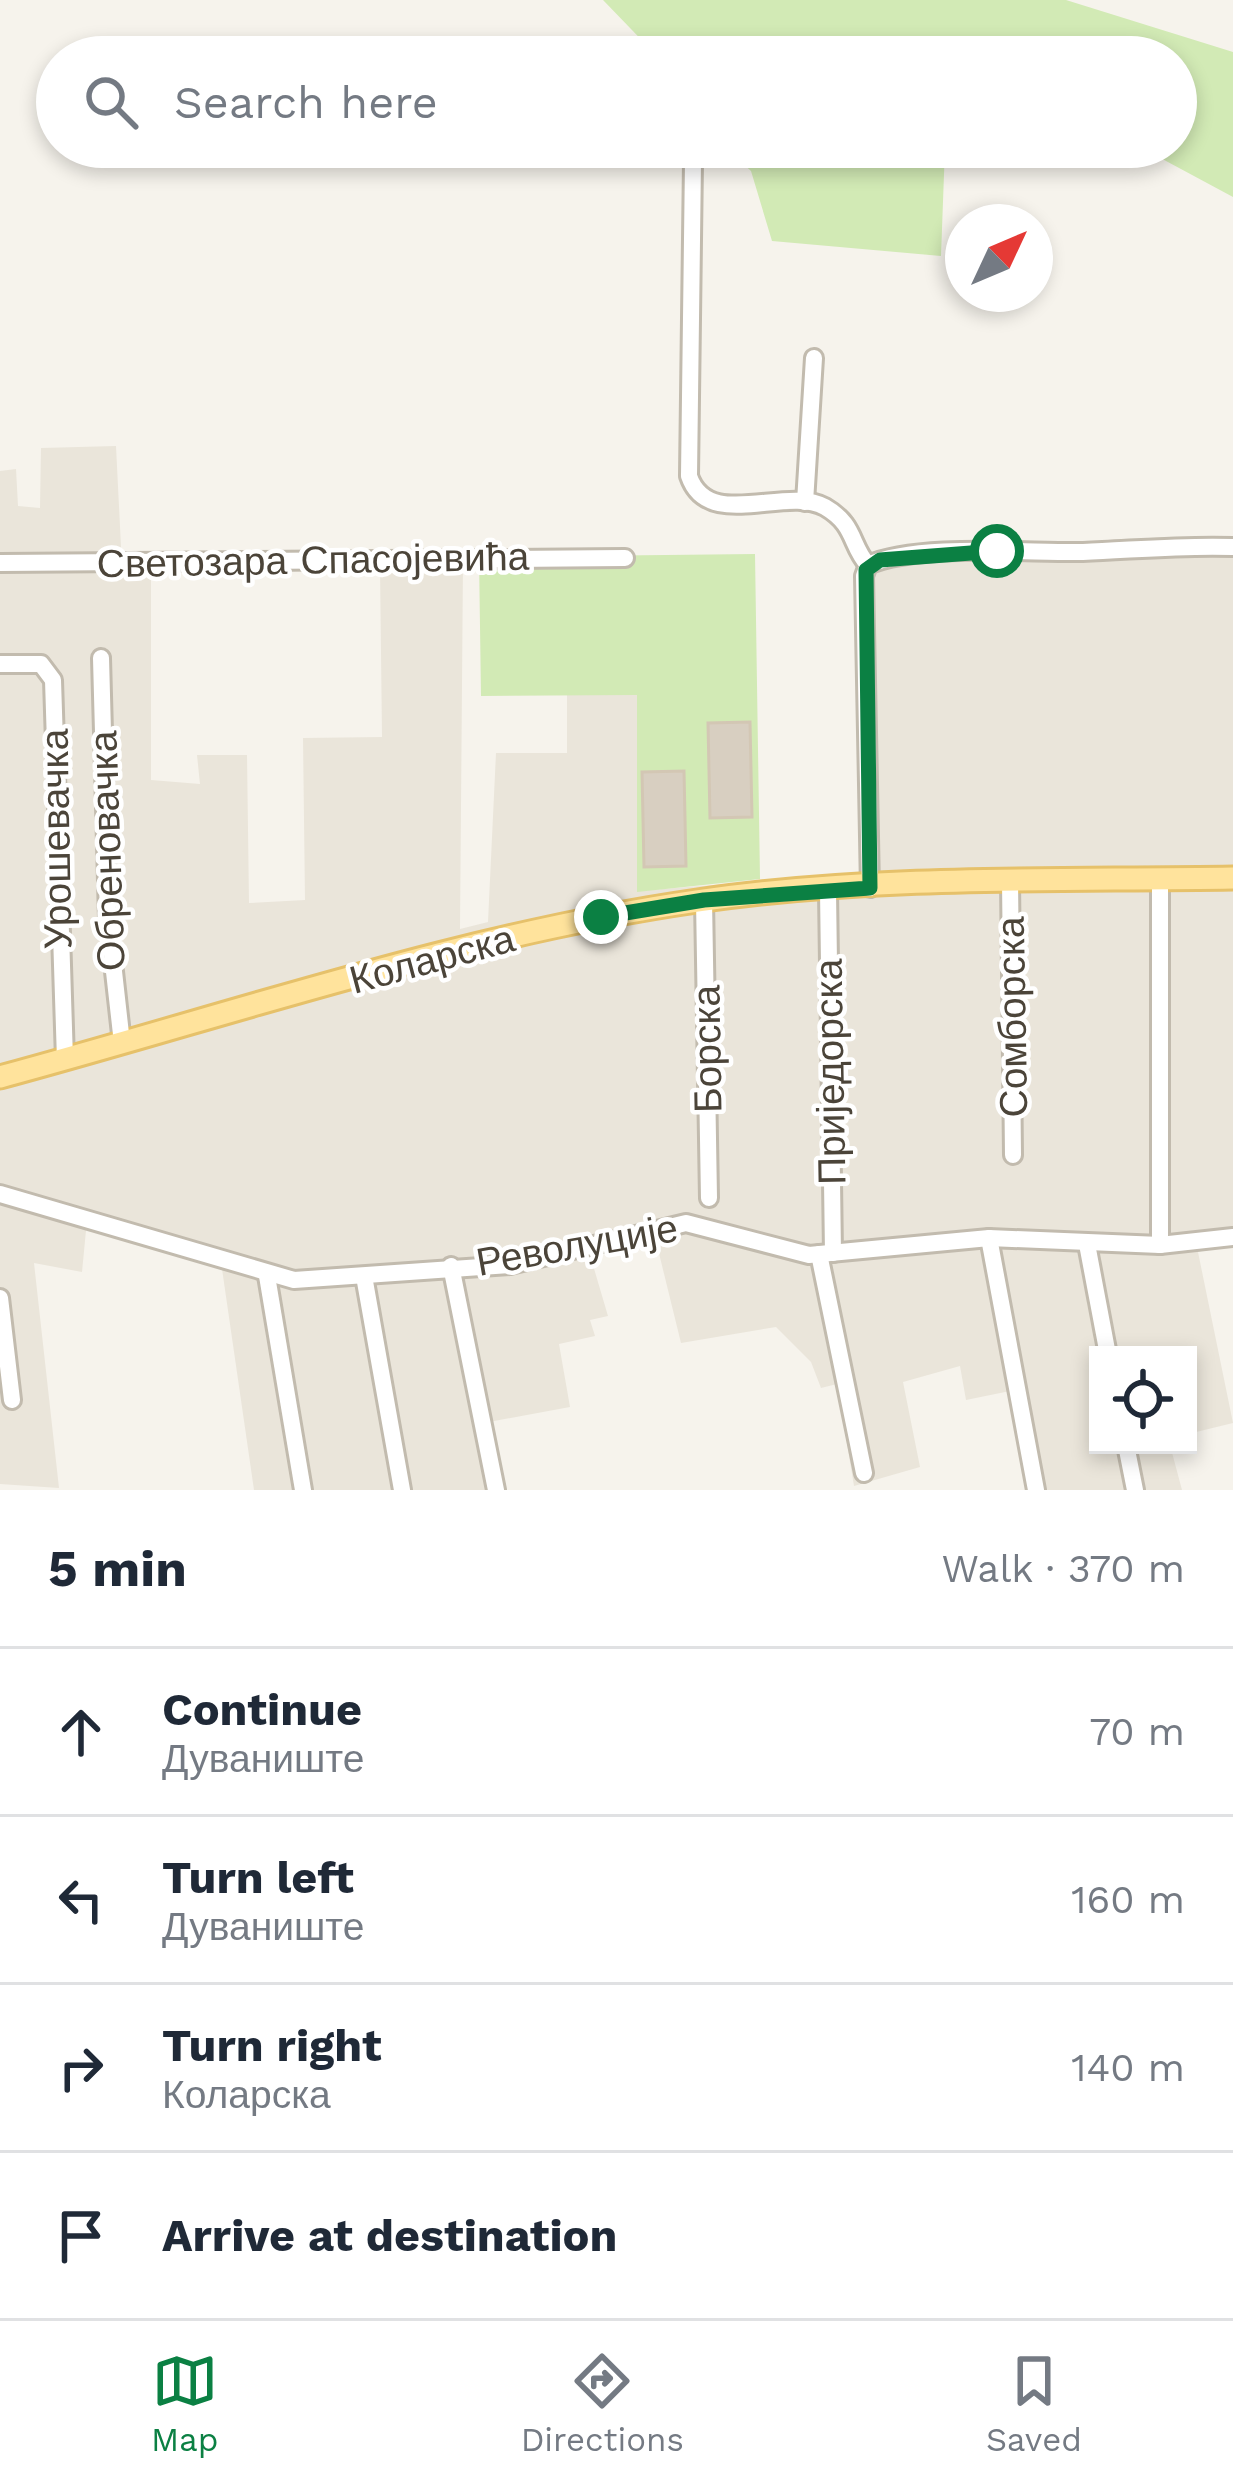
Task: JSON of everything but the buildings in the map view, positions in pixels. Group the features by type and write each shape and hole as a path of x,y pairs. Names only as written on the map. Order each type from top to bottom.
{"main road":[{"name":"Коларска","path":"0,1077 532,932 704,900 1010,880 1233,878"}],"street":[{"path":"693,168 689,476 694,490 707,501 805,502 826,508 850,527 868,565 864,576 870,888"},
{"path":"805,502 814,358"},
{"path":"868,565 997,551 1089,552 1161,544 1233,547"},
{"name":"Светозара Спасојевића","path":"0,563 625,558"},
{"name":"Обреновачка","path":"101,658 109,937 122,1043"},
{"name":"Урошевачка","path":"0,664 41,664 53,680 65,1060"},
{"path":"1160,879 1160,1245"},
{"name":"Сомборска","path":"1010,880 1013,1155"},
{"name":"Приједорска","path":"827,891 826,1254 864,1473"},
{"name":"Борска","path":"704,900 710,1198"},
{"name":"Револуције","path":"0,1194 267,1276 294,1280 538,1260 686,1223 795,1253 826,1254 989,1238 1160,1245 1233,1237"},
{"path":"989,1238 1036,1490"},
{"path":"1087,1244 1106,1346"},
{"path":"451,1266 496,1490"},
{"path":"267,1276 303,1490"},
{"path":"364,1276 402,1490"},
{"path":"0,1298 12,1400"},
{"path":"1128,1454 1135,1490"}],"shaded area":[{"path":"116,446 122,567 151,564 151,780 200,784 197,755 247,755 249,903 305,900 303,738 382,737 380,567 463,562 460,929 488,922 496,753 567,753 567,695 637,694 637,891 863,873 860,559 1165,537 1233,539 1233,1243 1198,1252 1233,1423 1197,1432 1197,1346 1089,1346 1089,1454 1172,1454 1182,1490 1030,1490 1010,1391 966,1400 960,1366 903,1382 920,1467 854,1486 837,1384 821,1388 811,1362 776,1327 681,1343 655,1237 590,1255 608,1316 590,1320 595,1336 559,1344 570,1407 489,1422 506,1490 254,1490 221,1262 87,1220 82,1272 34,1263 59,1488 0,1484 0,471 16,469 18,506 40,508 41,448"}],"green space":[{"path":"603,0 1066,0 1182,36 638,36"},
{"path":"1197,41 1233,52 1233,197 1179,168 1197,168"},
{"path":"748,168 944,168 941,256 772,241"},
{"path":"755,554 760,879 637,892 637,695 481,696 479,557"}],"route":[{"path":"601,917 704,900 870,888 866,570 880,560 997,551"}]}
